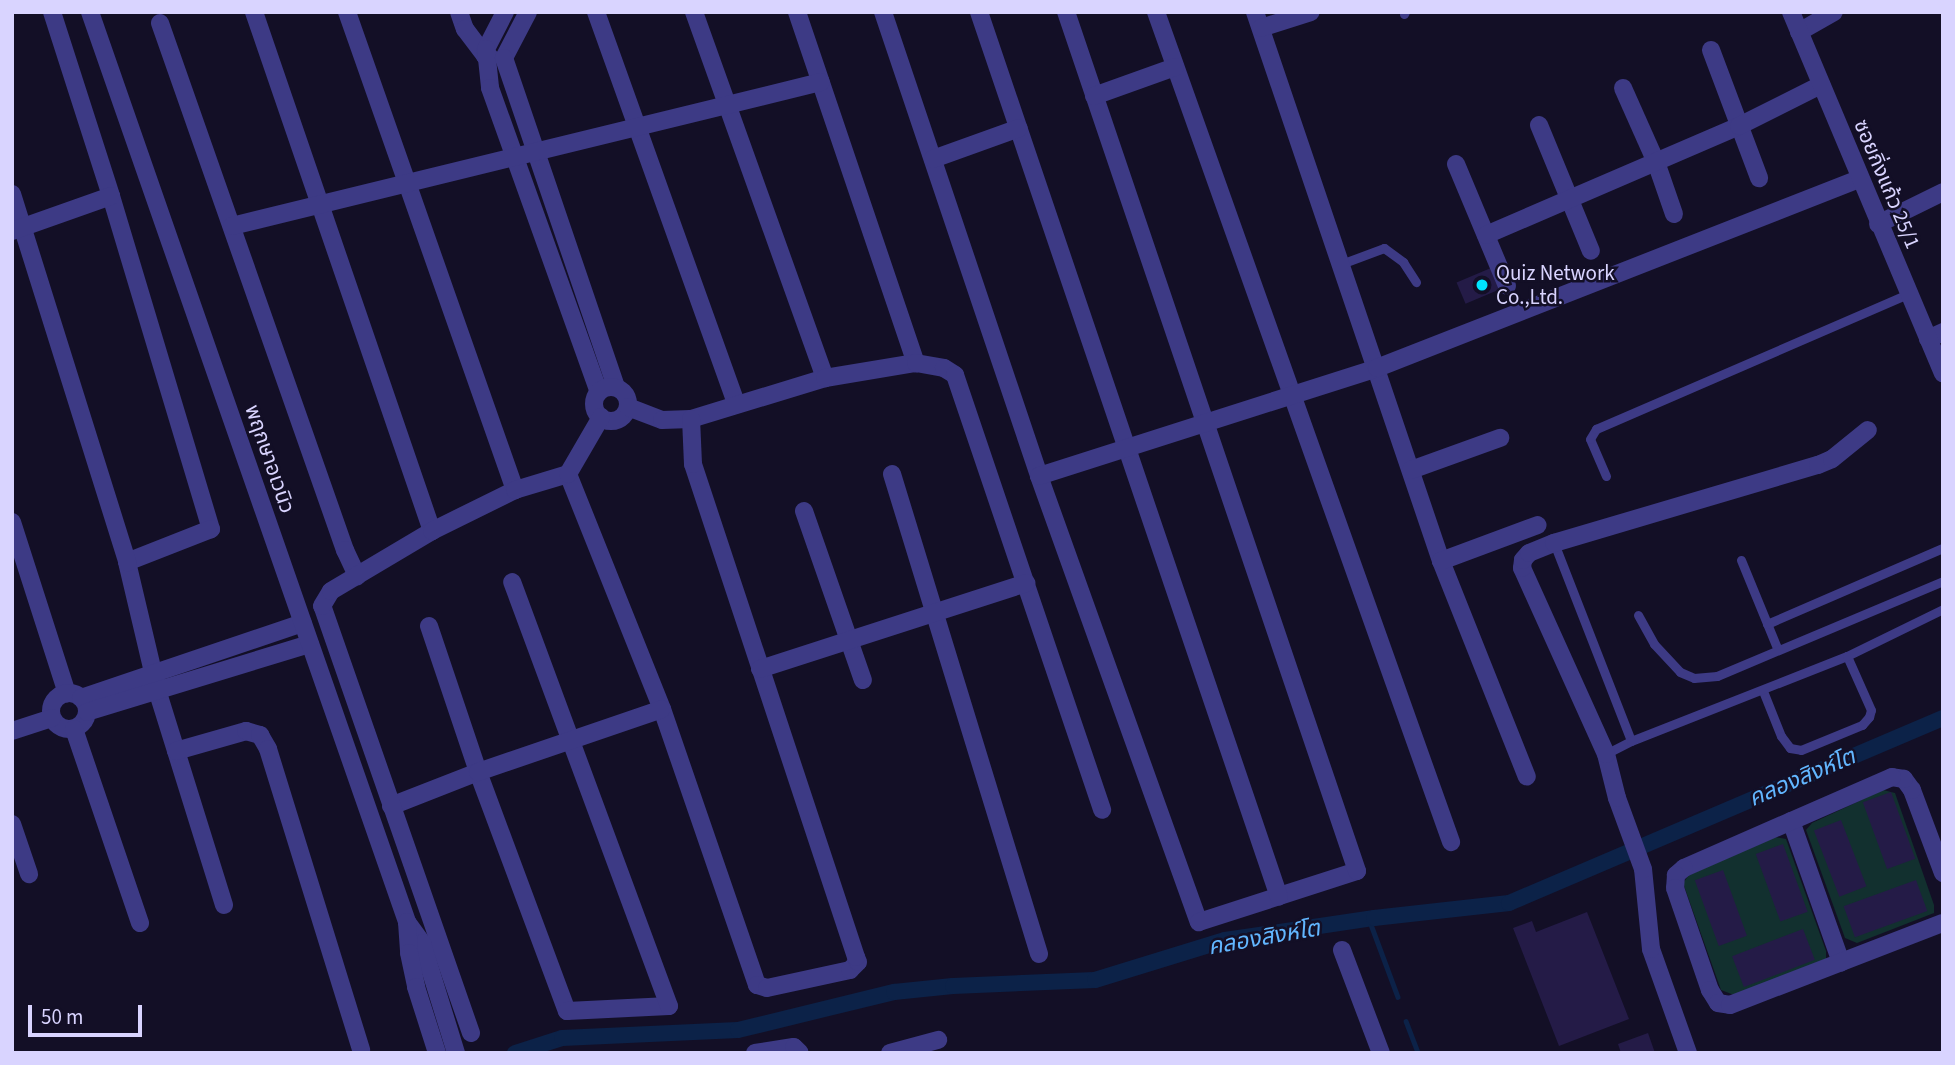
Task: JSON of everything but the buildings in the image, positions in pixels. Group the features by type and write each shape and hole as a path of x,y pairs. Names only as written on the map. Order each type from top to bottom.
{"street":[{"path":"52,12 111,196 211,529 127,562"},
{"name":"พฤกษาอเวนิว","path":"90,12 407,922 422,943 456,1053"},
{"path":"254,12 432,531"},
{"path":"347,12 515,490"},
{"path":"459,12 465,29 485,56 504,58"},
{"path":"505,12 489,37 485,56 490,88 513,158 607,390"},
{"path":"528,12 504,58 538,152 607,390"},
{"path":"596,12 736,404"},
{"path":"694,12 825,378"},
{"path":"797,12 916,363"},
{"path":"883,12 1039,477 1199,922 1357,871 1066,12"},
{"path":"979,12 1279,897"},
{"path":"1156,12 1290,396 1451,842"},
{"path":"1311,12 1258,20 1441,561 1527,777"},
{"name":"ซอยกิ่งแก้ว 25/1","path":"1791,12 1908,294 1937,341 1942,370"},
{"path":"1799,32 1834,12"},
{"path":"160,23 345,550 357,576"},
{"path":"1711,50 1759,178"},
{"path":"1094,96 1175,67"},
{"path":"232,226 821,82"},
{"path":"1486,235 1739,126 1821,85"},
{"path":"1623,88 1656,162 1674,214"},
{"path":"1539,125 1591,251"},
{"path":"933,159 1019,128"},
{"path":"1456,164 1507,286"},
{"path":"1039,477 1127,446 1377,368 1859,179"},
{"path":"1878,223 1943,192"},
{"path":"12,194 17,229 127,562 152,673 224,905"},
{"path":"17,229 111,196"},
{"path":"628,407 662,420 691,419 825,378 916,363 944,368 955,375 1102,810"},
{"path":"607,390 626,395 628,407"},
{"path":"607,390 594,404 601,416 616,420 628,407"},
{"path":"471,1033 322,606 331,591 432,531 515,490 568,474 601,416"},
{"path":"568,474 662,709 757,985 767,988 850,970 858,962 693,464 691,419"},
{"path":"1688,1053 1651,949 1643,869 1617,798 1606,754 1522,568 1523,560 1529,553 1554,543 1818,465 1832,459 1868,430"},
{"path":"1411,470 1500,438"},
{"path":"892,474 1039,954"},
{"path":"804,511 863,680"},
{"path":"12,522 78,701 83,723 74,729 63,729 52,718 53,701 78,701 158,692 310,644"},
{"path":"1441,561 1538,525"},
{"path":"429,626 478,772 567,1011 669,1006 512,582"},
{"path":"760,669 1026,583"},
{"path":"78,701 152,673 303,623"},
{"path":"391,806 570,739 662,709"},
{"path":"12,731 52,718"},
{"path":"74,729 140,923"},
{"path":"176,751 246,730 260,735 268,749 361,1050"},
{"path":"1943,873 1912,790 1904,779 1892,777 1684,868 1676,875 1675,888 1710,990 1718,1003 1730,1005 1943,923"},
{"path":"1791,821 1840,962"},
{"path":"12,824 29,874"},
{"name":"พฤกษาอเวนิว","path":"407,922 408,953 437,1053"},
{"path":"1342,950 1381,1053"},
{"path":"890,1053 938,1040"},
{"path":"755,1053 794,1047 800,1053"}],"lane":[{"path":"1341,264 1384,247 1403,262 1416,282"},
{"path":"1606,476 1590,439 1596,429 1908,294"},
{"path":"1554,543 1631,741"},
{"path":"1768,624 1943,548"},
{"path":"1741,560 1778,650"},
{"path":"1638,615 1668,661 1680,672 1694,677 1717,676 1943,582"},
{"path":"1606,754 1631,741 1847,656 1943,609"},
{"path":"1763,691 1781,736 1790,748 1801,750 1862,724 1869,717 1871,710 1847,656"}],"green space":[{"path":"1883,790 1895,793 1934,905 1934,913 1857,943 1845,938 1806,830 1812,823"},
{"path":"1775,837 1786,839 1826,951 1826,959 1734,995 1721,990 1683,883 1689,875"}],"waterway":[{"name":"คลองสิงห์โต","path":"515,1053 562,1038 738,1030 894,992 953,986 1095,980 1225,940 1374,918 1509,903 1943,718"},
{"path":"1369,919 1398,997"},
{"path":"1406,1021 1418,1053"}],"place":[{"name":"Quiz Network Co.,Ltd.","path":"1482,285"}]}
